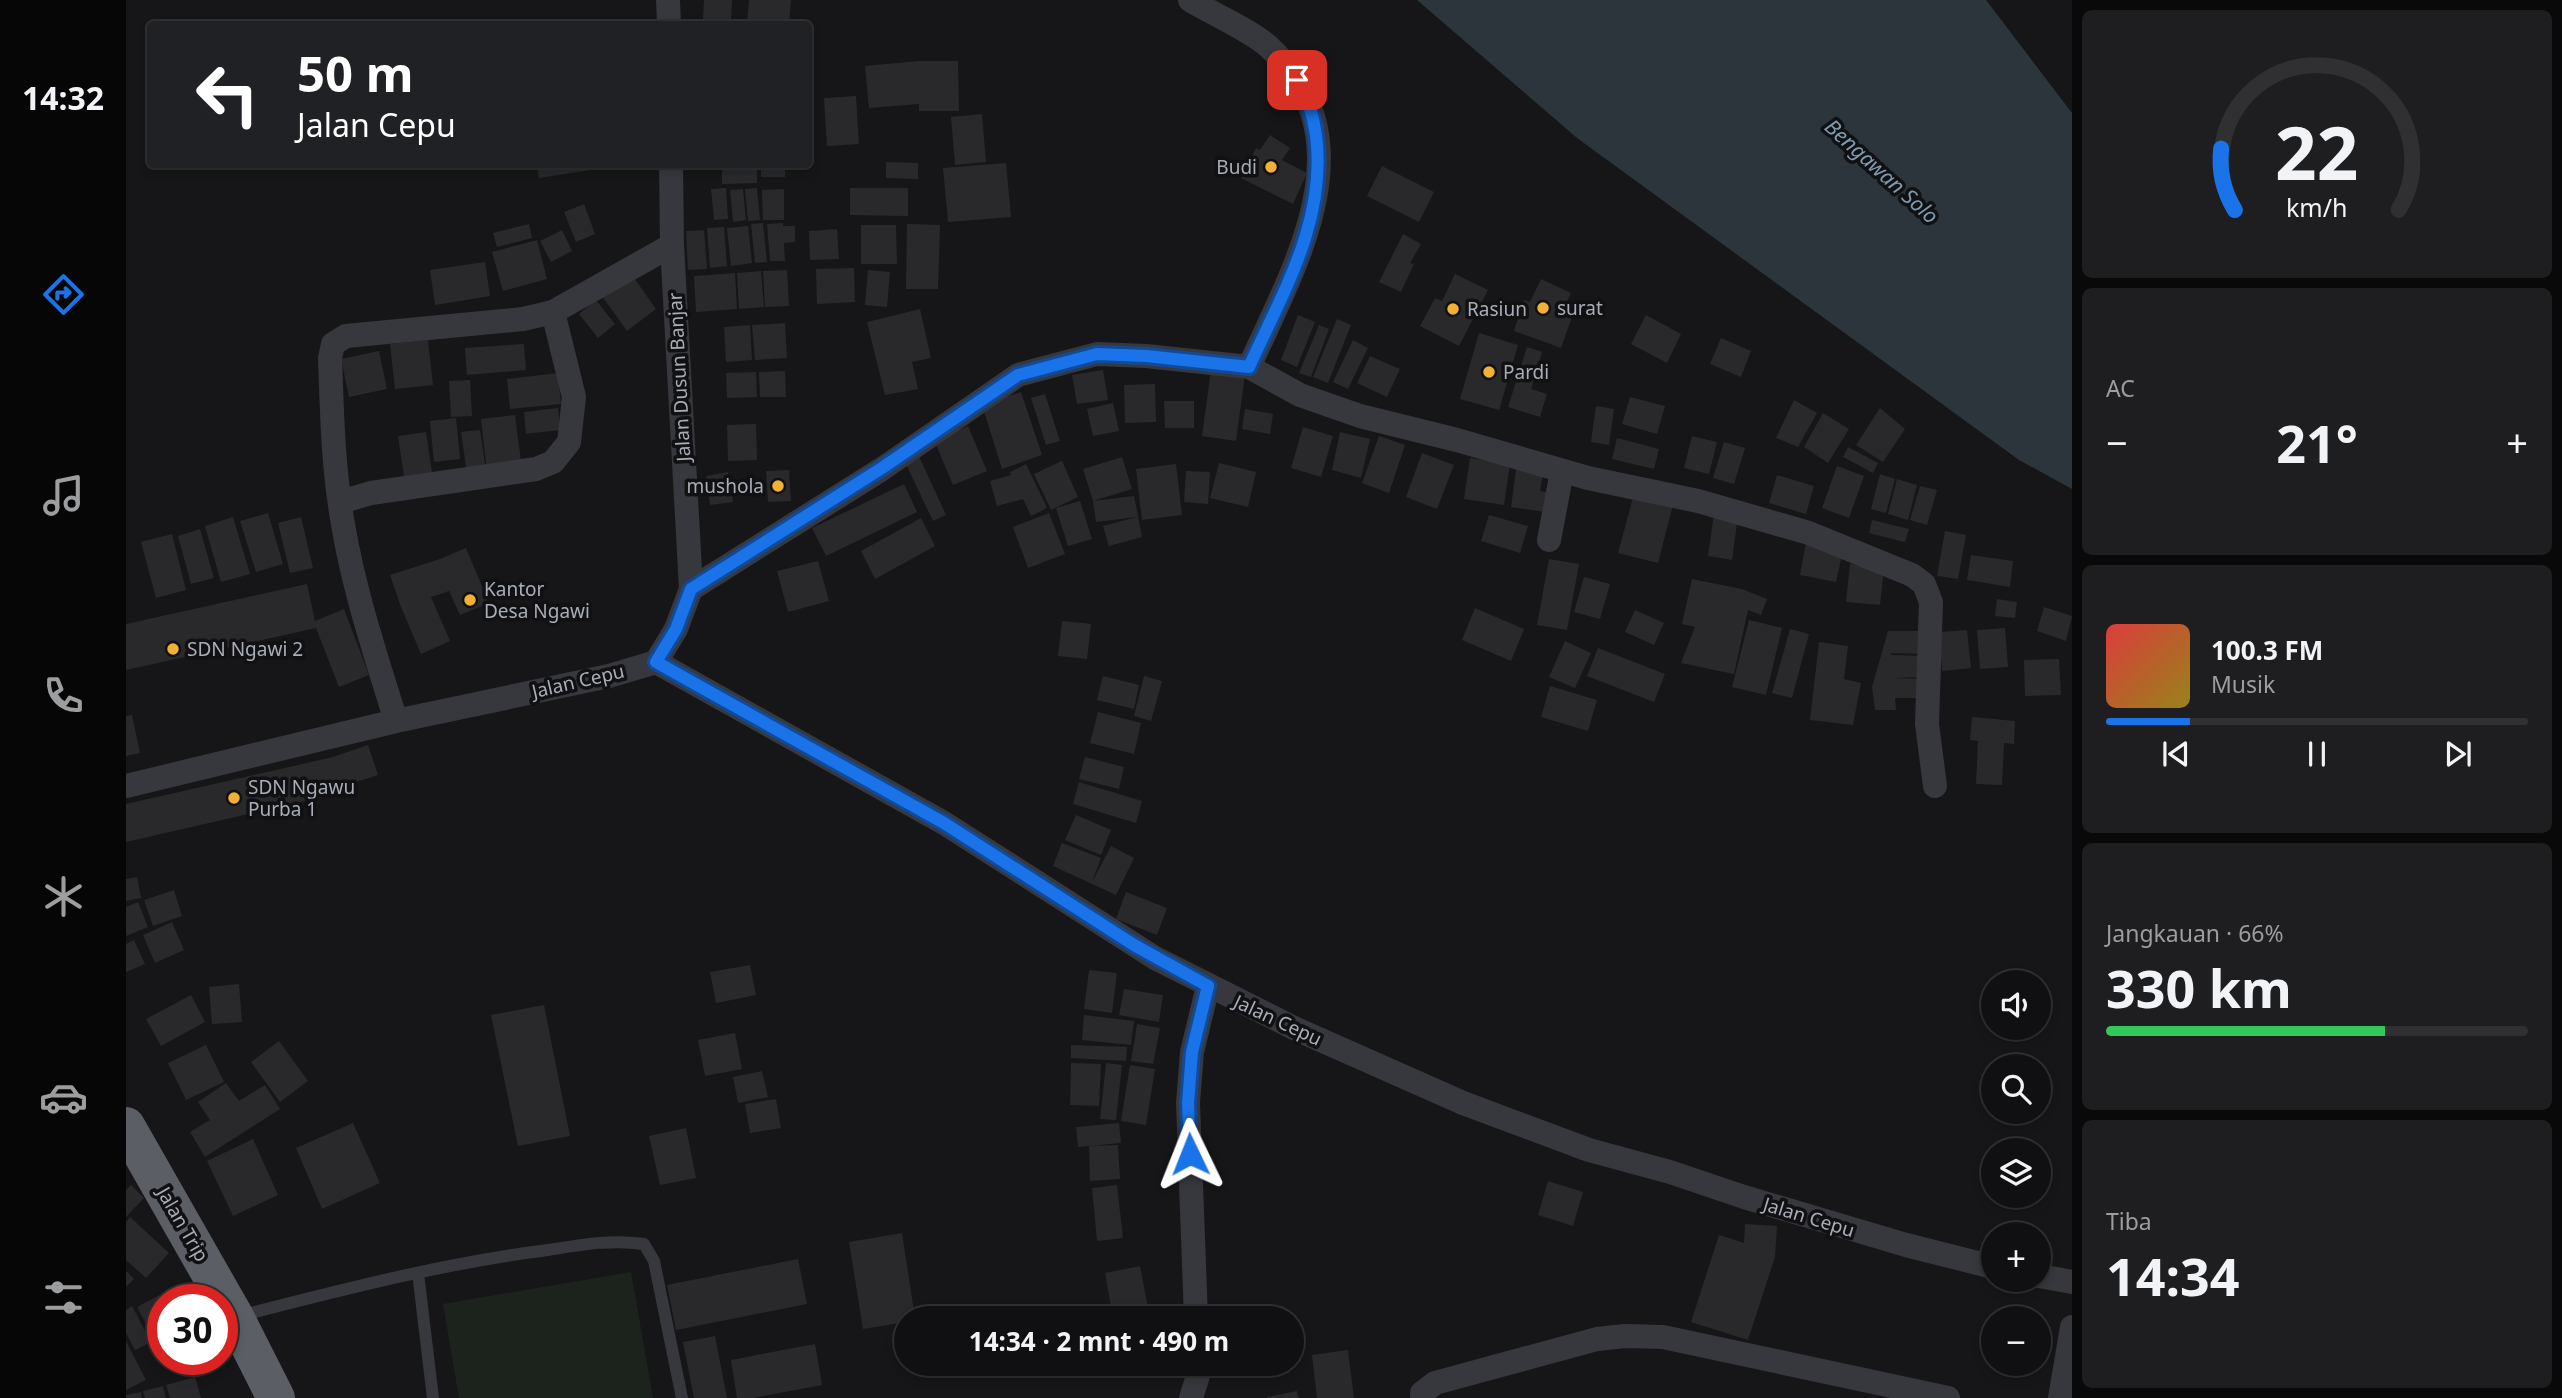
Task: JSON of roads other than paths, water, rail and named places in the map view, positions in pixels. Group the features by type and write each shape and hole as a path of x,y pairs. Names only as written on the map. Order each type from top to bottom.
{"highway":[{"name":"Jalan Trip","path":"126,1126 216,1284"},
{"name":"Jalan Trip","path":"238,1323 276,1398"}],"street":[{"path":"668,0 669,21"},
{"path":"1190,0 1267,45 1306,93 1314,122 1318,176 1317,197 1311,220 1304,244 1249,367"},
{"name":"Jalan Dusun Banjar","path":"671,168 672,245 691,589"},
{"path":"396,721 359,598 340,502 333,450 330,358 333,344 346,335 523,319 553,312 672,245"},
{"path":"340,502 370,493 536,469 553,462 569,442 574,397 553,312"},
{"path":"656,662 676,629 691,589 882,468 1018,375 1097,354 1146,356 1249,367 1300,395 1360,416 1457,440 1562,471 1698,501 1809,533 1912,575 1924,584 1931,602 1927,724 1935,786"},
{"path":"1549,541 1562,471"},
{"name":"Jalan Cepu","path":"126,786 396,721 609,676 656,662 944,823 1134,945 1208,986 1296,1029 1463,1103 1589,1150 1670,1172 1906,1245 1981,1264"},
{"path":"1196,1306 1188,1103 1192,1052 1208,986"},
{"path":"2051,1278 2072,1282"},
{"path":"2060,1398 2072,1327"},
{"path":"1422,1398 1422,1393 1435,1383 1597,1339 1625,1336 1663,1337 1948,1398"},
{"path":"1191,1398 1198,1376"}],"lane":[{"path":"238,1316 418,1273 507,1255 620,1240 644,1244 654,1261 682,1398"},
{"path":"418,1273 433,1398"}],"water":[{"name":"Bengawan Solo","path":"1417,0 1986,0 2072,113 2072,489 2019,460 1577,138"}],"place":[{"name":"Budi","path":"1271,167"},
{"name":"surat","path":"1543,308"},
{"name":"Rasiun","path":"1453,309"},
{"name":"Pardi","path":"1489,372"},
{"name":"mushola","path":"778,486"},
{"name":"Kantor Desa Ngawi","path":"470,600"},
{"name":"SDN Ngawi 2","path":"173,649"},
{"name":"SDN Ngawu Purba 1","path":"234,798"}]}
